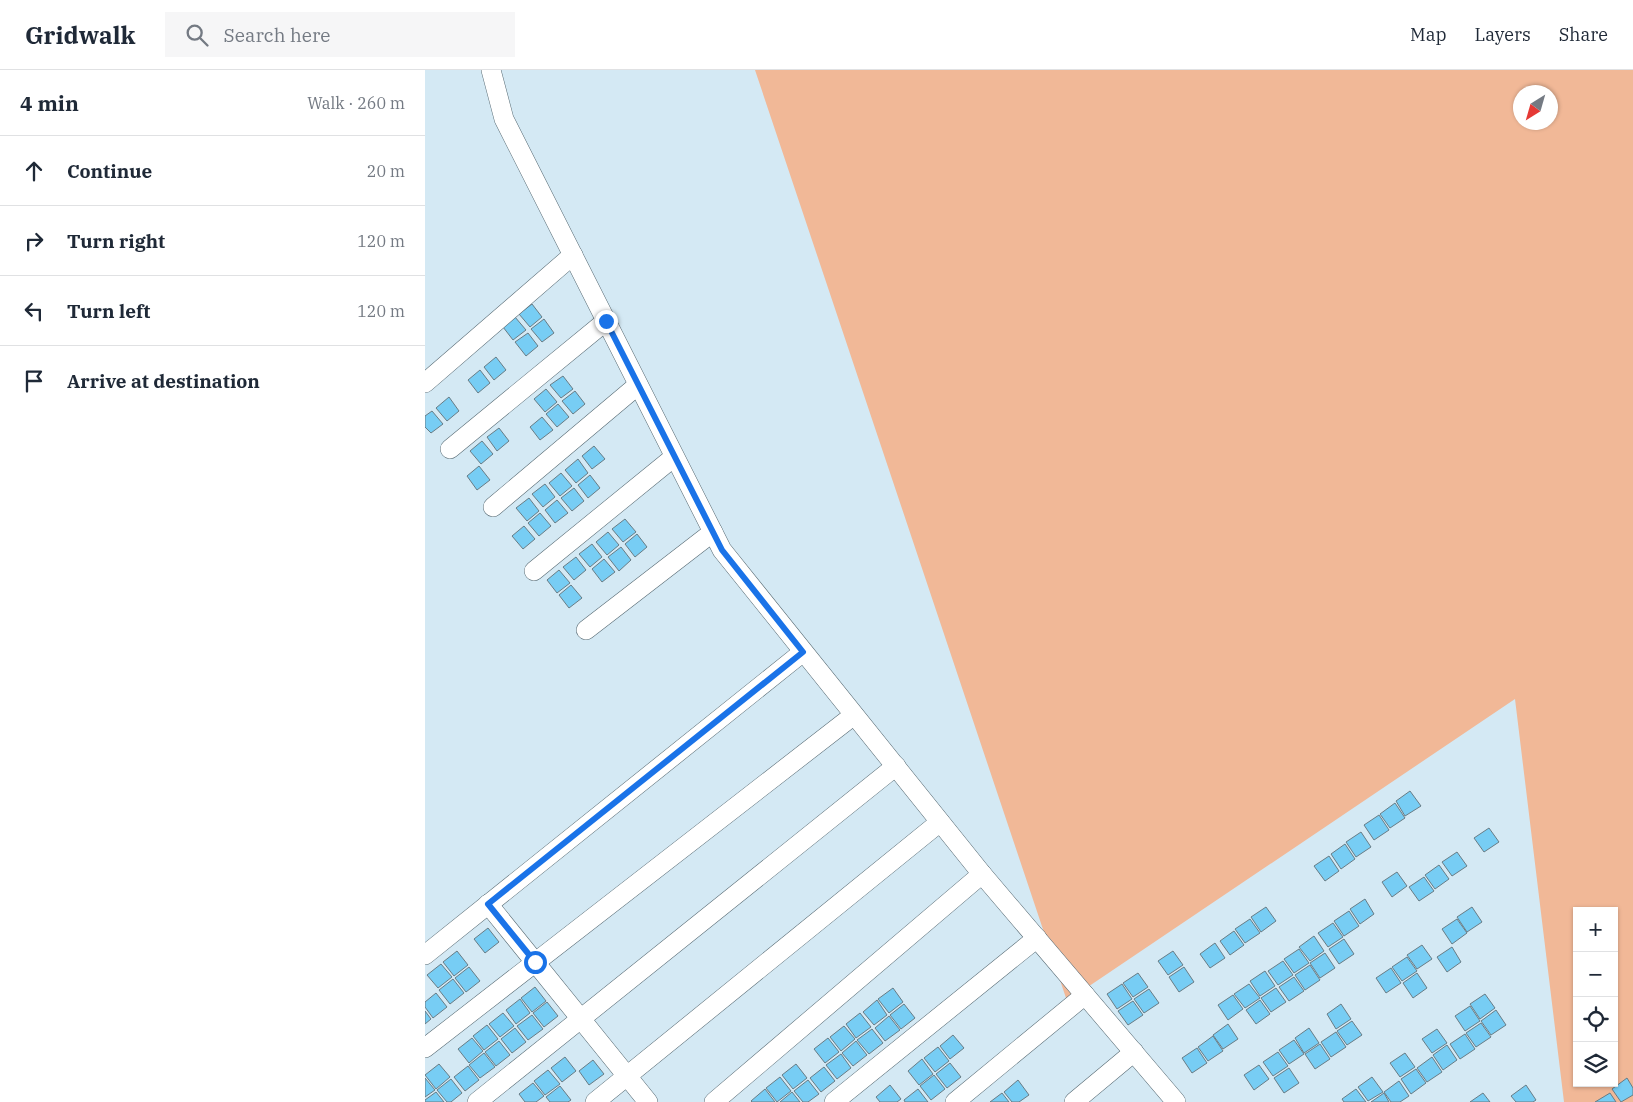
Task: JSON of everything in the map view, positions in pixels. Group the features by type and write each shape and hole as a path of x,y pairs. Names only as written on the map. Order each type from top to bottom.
{"street":[{"path":"491,70 504,119 722,550 982,874 1176,1102"},
{"path":"425,382 573,255"},
{"path":"450,449 606,321"},
{"path":"493,507 638,385"},
{"path":"535,571 675,457"},
{"path":"585,630 713,532"},
{"path":"425,955 803,652"},
{"path":"425,1048 854,715"},
{"path":"477,1102 895,766"},
{"path":"595,1102 940,822"},
{"path":"714,1102 982,874"},
{"path":"488,904 648,1102"},
{"path":"834,1102 1037,938"},
{"path":"955,1102 1085,995"},
{"path":"1075,1102 1134,1052"}],"shaded area":[{"path":"755,70 1633,70 1633,1102 1564,1102 1515,699 1067,1001"}],"building":[{"path":"532,304 542,317 530,327 519,314"},
{"path":"515,317 526,330 513,340 503,327"},
{"path":"544,319 554,333 542,342 531,329"},
{"path":"528,333 538,346 526,356 515,342"},
{"path":"496,357 506,370 494,380 484,367"},
{"path":"480,370 490,383 478,393 468,380"},
{"path":"563,376 573,389 561,398 550,385"},
{"path":"546,389 557,402 545,412 534,399"},
{"path":"575,391 585,404 573,414 562,401"},
{"path":"449,397 459,411 447,421 436,408"},
{"path":"558,404 569,417 557,427 546,414"},
{"path":"432,411 443,424 431,433 425,427 425,416"},
{"path":"542,417 553,430 540,440 530,427"},
{"path":"499,428 509,441 497,451 487,437"},
{"path":"482,441 493,454 481,464 470,451"},
{"path":"594,446 605,459 592,469 582,456"},
{"path":"578,459 588,473 576,483 565,470"},
{"path":"479,466 490,480 477,490 467,476"},
{"path":"561,473 572,486 560,496 549,483"},
{"path":"590,475 600,488 588,498 578,485"},
{"path":"545,484 555,497 543,507 532,494"},
{"path":"574,488 584,501 572,511 561,498"},
{"path":"529,498 539,511 527,521 516,508"},
{"path":"557,500 568,513 555,523 545,510"},
{"path":"540,513 551,526 539,536 528,523"},
{"path":"625,519 636,532 623,542 612,529"},
{"path":"524,526 535,539 523,549 512,536"},
{"path":"608,532 619,545 607,555 596,542"},
{"path":"637,534 647,547 635,557 625,544"},
{"path":"592,544 602,557 590,567 579,554"},
{"path":"621,547 631,560 619,571 608,557"},
{"path":"576,557 586,570 574,580 563,567"},
{"path":"604,559 615,572 602,582 592,569"},
{"path":"559,570 570,583 557,593 547,580"},
{"path":"571,585 582,598 569,608 559,595"},
{"path":"1410,791 1421,806 1405,816 1396,801"},
{"path":"1395,803 1405,818 1390,828 1380,814"},
{"path":"1379,815 1389,830 1374,840 1364,825"},
{"path":"1489,828 1499,842 1484,852 1474,838"},
{"path":"1361,832 1371,847 1356,857 1346,842"},
{"path":"1345,844 1355,859 1341,869 1331,854"},
{"path":"1457,852 1467,866 1452,876 1442,862"},
{"path":"1329,856 1339,871 1325,881 1314,866"},
{"path":"1439,865 1449,879 1435,889 1425,875"},
{"path":"1397,872 1407,886 1392,897 1382,882"},
{"path":"1424,877 1434,891 1419,901 1409,887"},
{"path":"1365,899 1374,914 1360,924 1350,909"},
{"path":"1266,907 1276,921 1261,932 1251,917"},
{"path":"1472,907 1482,922 1467,932 1457,917"},
{"path":"1349,911 1359,926 1344,936 1334,921"},
{"path":"1250,919 1260,933 1245,943 1235,929"},
{"path":"1457,919 1467,933 1452,944 1442,929"},
{"path":"1333,923 1343,937 1328,947 1318,933"},
{"path":"488,928 499,942 485,953 474,939"},
{"path":"1234,931 1244,945 1230,955 1220,941"},
{"path":"1314,936 1324,951 1310,961 1299,947"},
{"path":"1344,939 1354,954 1339,964 1329,949"},
{"path":"1215,943 1225,958 1210,968 1200,954"},
{"path":"1422,945 1432,959 1417,969 1407,955"},
{"path":"1452,947 1461,962 1447,972 1437,957"},
{"path":"1299,949 1309,963 1294,973 1284,959"},
{"path":"457,951 468,965 454,976 443,962"},
{"path":"1173,951 1183,965 1168,975 1158,961"},
{"path":"1325,953 1335,968 1320,978 1310,963"},
{"path":"1407,957 1417,971 1402,981 1392,967"},
{"path":"1283,961 1293,975 1278,985 1268,971"},
{"path":"441,964 452,977 438,988 427,975"},
{"path":"1310,965 1320,980 1305,990 1295,975"},
{"path":"469,967 480,981 466,992 455,978"},
{"path":"1184,967 1194,982 1179,992 1169,977"},
{"path":"1391,968 1401,983 1386,993 1376,978"},
{"path":"1265,971 1275,986 1260,996 1250,981"},
{"path":"1138,973 1148,987 1133,997 1123,983"},
{"path":"1417,973 1427,988 1413,998 1403,983"},
{"path":"1294,977 1304,991 1289,1001 1279,987"},
{"path":"453,979 464,993 450,1004 439,990"},
{"path":"1122,984 1132,999 1117,1009 1107,994"},
{"path":"1249,984 1260,998 1245,1008 1234,994"},
{"path":"535,987 546,1001 532,1012 521,998"},
{"path":"893,988 903,1002 889,1013 878,999"},
{"path":"1276,988 1286,1002 1271,1012 1261,998"},
{"path":"1149,989 1159,1003 1144,1013 1134,999"},
{"path":"436,993 447,1007 433,1018 425,1007 425,1002"},
{"path":"1485,994 1495,1008 1480,1019 1470,1004"},
{"path":"1233,995 1243,1009 1228,1020 1218,1005"},
{"path":"520,999 530,1013 516,1024 506,1010"},
{"path":"877,1000 887,1015 874,1025 863,1012"},
{"path":"1260,1000 1270,1014 1256,1024 1246,1010"},
{"path":"1133,1001 1143,1015 1128,1025 1118,1011"},
{"path":"547,1002 558,1016 544,1027 533,1013"},
{"path":"904,1004 915,1018 901,1029 890,1015"},
{"path":"1341,1004 1351,1019 1336,1029 1327,1014"},
{"path":"1470,1006 1480,1021 1465,1031 1455,1016"},
{"path":"1496,1010 1506,1025 1491,1035 1481,1021"},
{"path":"425,1011 431,1019 425,1024"},
{"path":"503,1013 514,1026 500,1037 489,1024"},
{"path":"860,1013 871,1027 856,1038 846,1024"},
{"path":"532,1015 543,1029 528,1040 517,1026"},
{"path":"889,1016 900,1030 885,1041 875,1028"},
{"path":"1352,1021 1362,1035 1347,1045 1337,1031"},
{"path":"1481,1023 1491,1037 1476,1047 1466,1033"},
{"path":"1228,1024 1238,1039 1223,1049 1213,1035"},
{"path":"487,1025 498,1039 484,1050 473,1036"},
{"path":"844,1026 855,1039 841,1051 830,1037"},
{"path":"515,1028 526,1042 512,1053 501,1039"},
{"path":"1309,1028 1319,1043 1304,1053 1295,1038"},
{"path":"872,1029 883,1043 869,1054 857,1040"},
{"path":"1437,1029 1447,1043 1432,1053 1422,1039"},
{"path":"1336,1032 1346,1047 1331,1057 1321,1042"},
{"path":"1465,1034 1475,1049 1460,1059 1450,1044"},
{"path":"953,1035 964,1048 950,1059 940,1046"},
{"path":"1213,1036 1223,1051 1208,1061 1198,1047"},
{"path":"472,1038 483,1051 469,1063 458,1049"},
{"path":"828,1038 839,1052 825,1063 814,1049"},
{"path":"1294,1040 1304,1054 1289,1064 1279,1050"},
{"path":"499,1041 510,1055 496,1066 485,1052"},
{"path":"856,1041 867,1055 853,1066 842,1053"},
{"path":"1320,1044 1330,1059 1315,1069 1305,1054"},
{"path":"1447,1045 1457,1060 1443,1070 1433,1055"},
{"path":"938,1047 949,1061 935,1072 924,1058"},
{"path":"1197,1048 1207,1063 1192,1073 1182,1058"},
{"path":"1278,1052 1288,1066 1273,1076 1263,1062"},
{"path":"484,1053 495,1067 480,1078 469,1065"},
{"path":"1405,1053 1415,1067 1400,1077 1390,1063"},
{"path":"841,1054 851,1068 837,1079 826,1065"},
{"path":"565,1057 576,1071 562,1082 551,1068"},
{"path":"1432,1057 1442,1072 1427,1082 1417,1068"},
{"path":"922,1059 933,1074 919,1085 908,1071"},
{"path":"593,1060 604,1074 589,1085 579,1071"},
{"path":"950,1063 961,1077 947,1088 936,1074"},
{"path":"439,1064 450,1077 436,1089 425,1075"},
{"path":"796,1064 807,1078 793,1089 782,1075"},
{"path":"1259,1065 1269,1079 1254,1090 1244,1075"},
{"path":"468,1066 479,1080 465,1091 454,1077"},
{"path":"824,1067 835,1081 821,1092 810,1078"},
{"path":"1289,1068 1299,1083 1284,1093 1274,1078"},
{"path":"1416,1069 1426,1083 1411,1094 1401,1079"},
{"path":"548,1070 560,1084 545,1095 534,1081"},
{"path":"934,1075 945,1089 931,1100 920,1086"},
{"path":"780,1077 791,1091 777,1102 766,1088"},
{"path":"1372,1077 1383,1092 1368,1101 1358,1087"},
{"path":"425,1078 435,1090 425,1097"},
{"path":"1627,1078 1633,1088 1633,1095 1621,1102 1612,1089 1618,1087 1618,1085"},
{"path":"451,1079 462,1093 451,1102 447,1102 437,1090"},
{"path":"808,1080 819,1094 808,1102 803,1102 794,1091"},
{"path":"1018,1080 1029,1095 1019,1102 1012,1102 1004,1092"},
{"path":"1399,1081 1409,1096 1400,1102 1391,1102 1384,1092"},
{"path":"533,1083 544,1096 536,1102 525,1102 519,1094"},
{"path":"890,1085 901,1099 897,1102 880,1102 876,1097"},
{"path":"1526,1085 1536,1100 1533,1102 1516,1102 1511,1096"},
{"path":"560,1086 571,1100 568,1102 550,1102 546,1097"},
{"path":"765,1089 775,1102 751,1101"},
{"path":"918,1089 928,1102 905,1102 904,1100"},
{"path":"1356,1089 1366,1102 1344,1102 1342,1099"},
{"path":"436,1092 444,1102 425,1102 425,1100"},
{"path":"792,1092 800,1102 780,1102"},
{"path":"1002,1093 1009,1102 990,1102"},
{"path":"1384,1093 1389,1102 1371,1102"},
{"path":"1483,1093 1490,1102 1470,1102"},
{"path":"1610,1093 1616,1102 1595,1102"}],"route":[{"path":"535,962 488,904 803,652 722,550 606,321"}]}
